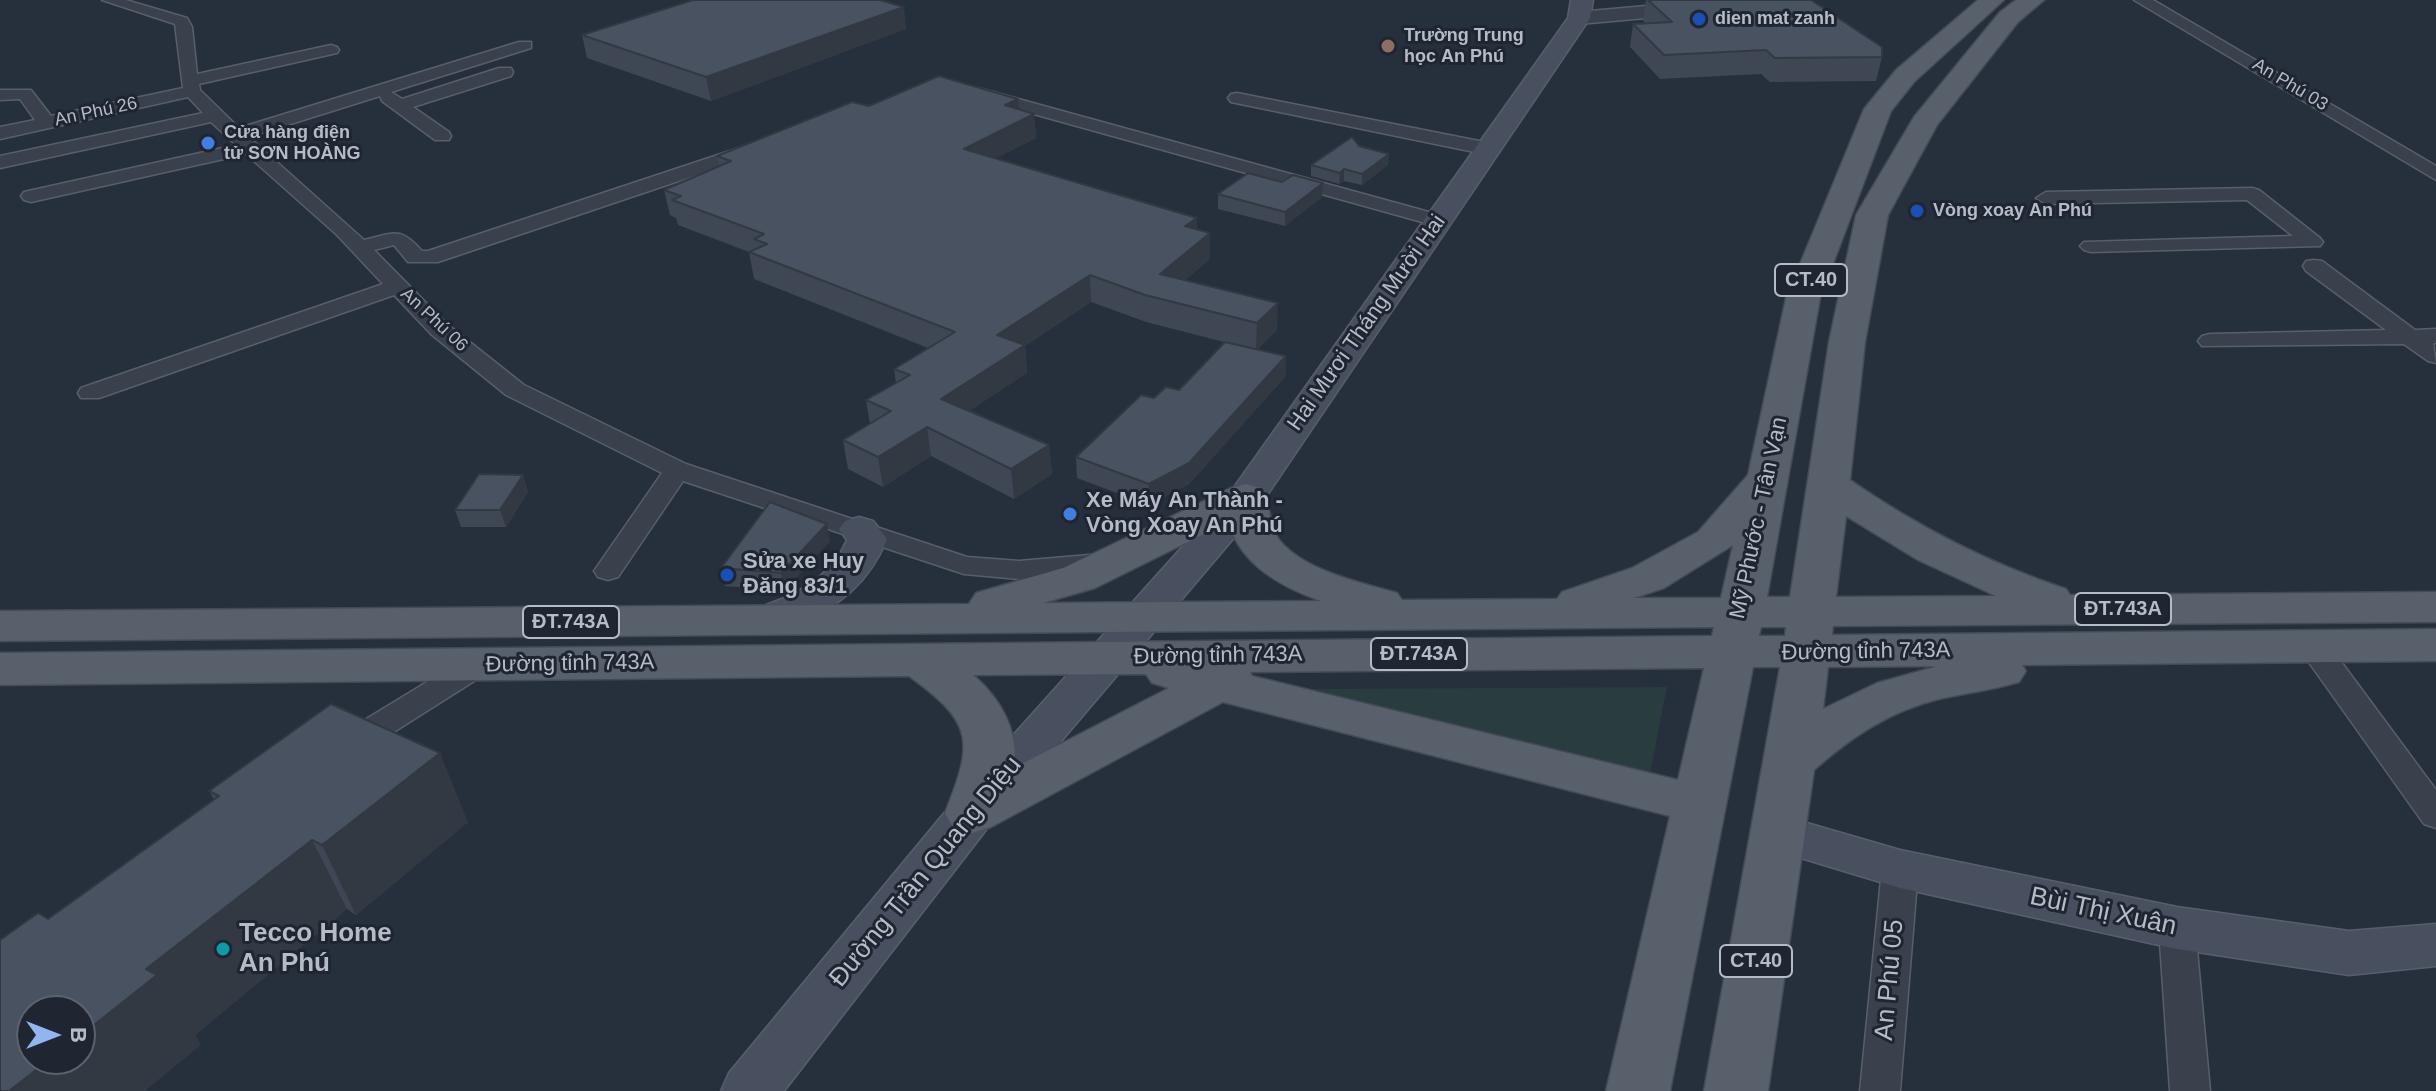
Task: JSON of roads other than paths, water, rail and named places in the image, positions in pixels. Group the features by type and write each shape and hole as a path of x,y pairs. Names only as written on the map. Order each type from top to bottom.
{"main road":[{"name":"Mỹ Phước - Tân Vạn","path":"1638,1091 1803,298 1878,109 1905,76 1992,0"},
{"name":"CT.40","path":"1736,1091 1788,764 1847,342 1872,215 1924,123 2009,17 2032,0"},
{"name":"Hai Mươi Tháng Mười Hai","path":"1142,618 1246,497 1440,221 1580,9"},
{"path":"1527,616 1601,596 1648,578 1683,559 1713,541 1768,477"},
{"path":"1828,484 1886,526 1961,567 2082,609"},
{"path":"972,813 990,762 988,733 975,705 917,640 1019,596 1079,578 1246,497 1247,515 1256,538 1262,548 1281,563 1353,597 1438,616"},
{"path":"765,621 807,605 839,585 863,554 867,539 859,529"},
{"name":"Đường tỉnh 743A","path":"1807,632 2082,609 2436,607"},
{"name":"Đường tỉnh 743A","path":"0,669 479,664 917,640 1142,618 1527,616 1735,633"},
{"name":"Đường Trần Quang Diệu","path":"750,1091 972,813 1142,618"},
{"name":"Đường tỉnh 743A","path":"0,626 765,621 917,640 1108,657 1299,654 1807,632 2174,648 2436,645"},
{"path":"1788,764 1836,724 1895,695 1977,675 2174,648"},
{"path":"972,813 1217,684 1268,662 1299,654"},
{"path":"1108,657 1698,804"},
{"name":"Bùi Thị Xuân","path":"1776,832 1900,869 2177,928 2349,953 2436,945"}],"street":[{"path":"110,0 181,21 191,86"},
{"path":"1580,9 1780,0"},
{"name":"An Phú 03","path":"2142,0 2436,174"},
{"path":"31,196 242,142 377,91 525,45"},
{"name":"An Phú 26","path":"0,133 331,50"},
{"path":"401,105 505,72"},
{"name":"An Phú 06","path":"191,86 215,116 359,247 439,329 515,390 677,470 964,565 1055,568 1120,559"},
{"path":"967,90 1440,221"},
{"path":"377,91 442,136"},
{"path":"0,95 25,94 47,123"},
{"path":"1237,98 1489,149"},
{"path":"0,162 215,116"},
{"path":"359,247 399,238 416,257 430,257 772,143"},
{"path":"2046,198 2252,194 2313,242 2091,246"},
{"path":"2314,266 2436,356"},
{"path":"90,393 398,286"},
{"path":"2210,341 2436,336"},
{"path":"608,571 677,470"},
{"path":"2314,647 2436,815"},
{"path":"319,762 479,664"},
{"name":"An Phú 05","path":"1880,1091 1900,869"},
{"path":"2177,928 2190,1091"}],"place":[{"name":"dien mat zanh","path":"1699,19"},
{"name":"Trường Trung học An Phú","path":"1388,46"},
{"name":"Cửa hàng điện tử SƠN HOÀNG","path":"208,143"},
{"name":"Vòng xoay An Phú","path":"1917,211"},
{"name":"Xe Máy An Thành - Vòng Xoay An Phú","path":"1070,514"},
{"name":"Sửa xe Huy Đăng 83/1","path":"727,575"},
{"name":"Tecco Home An Phú","path":"223,949"}]}
